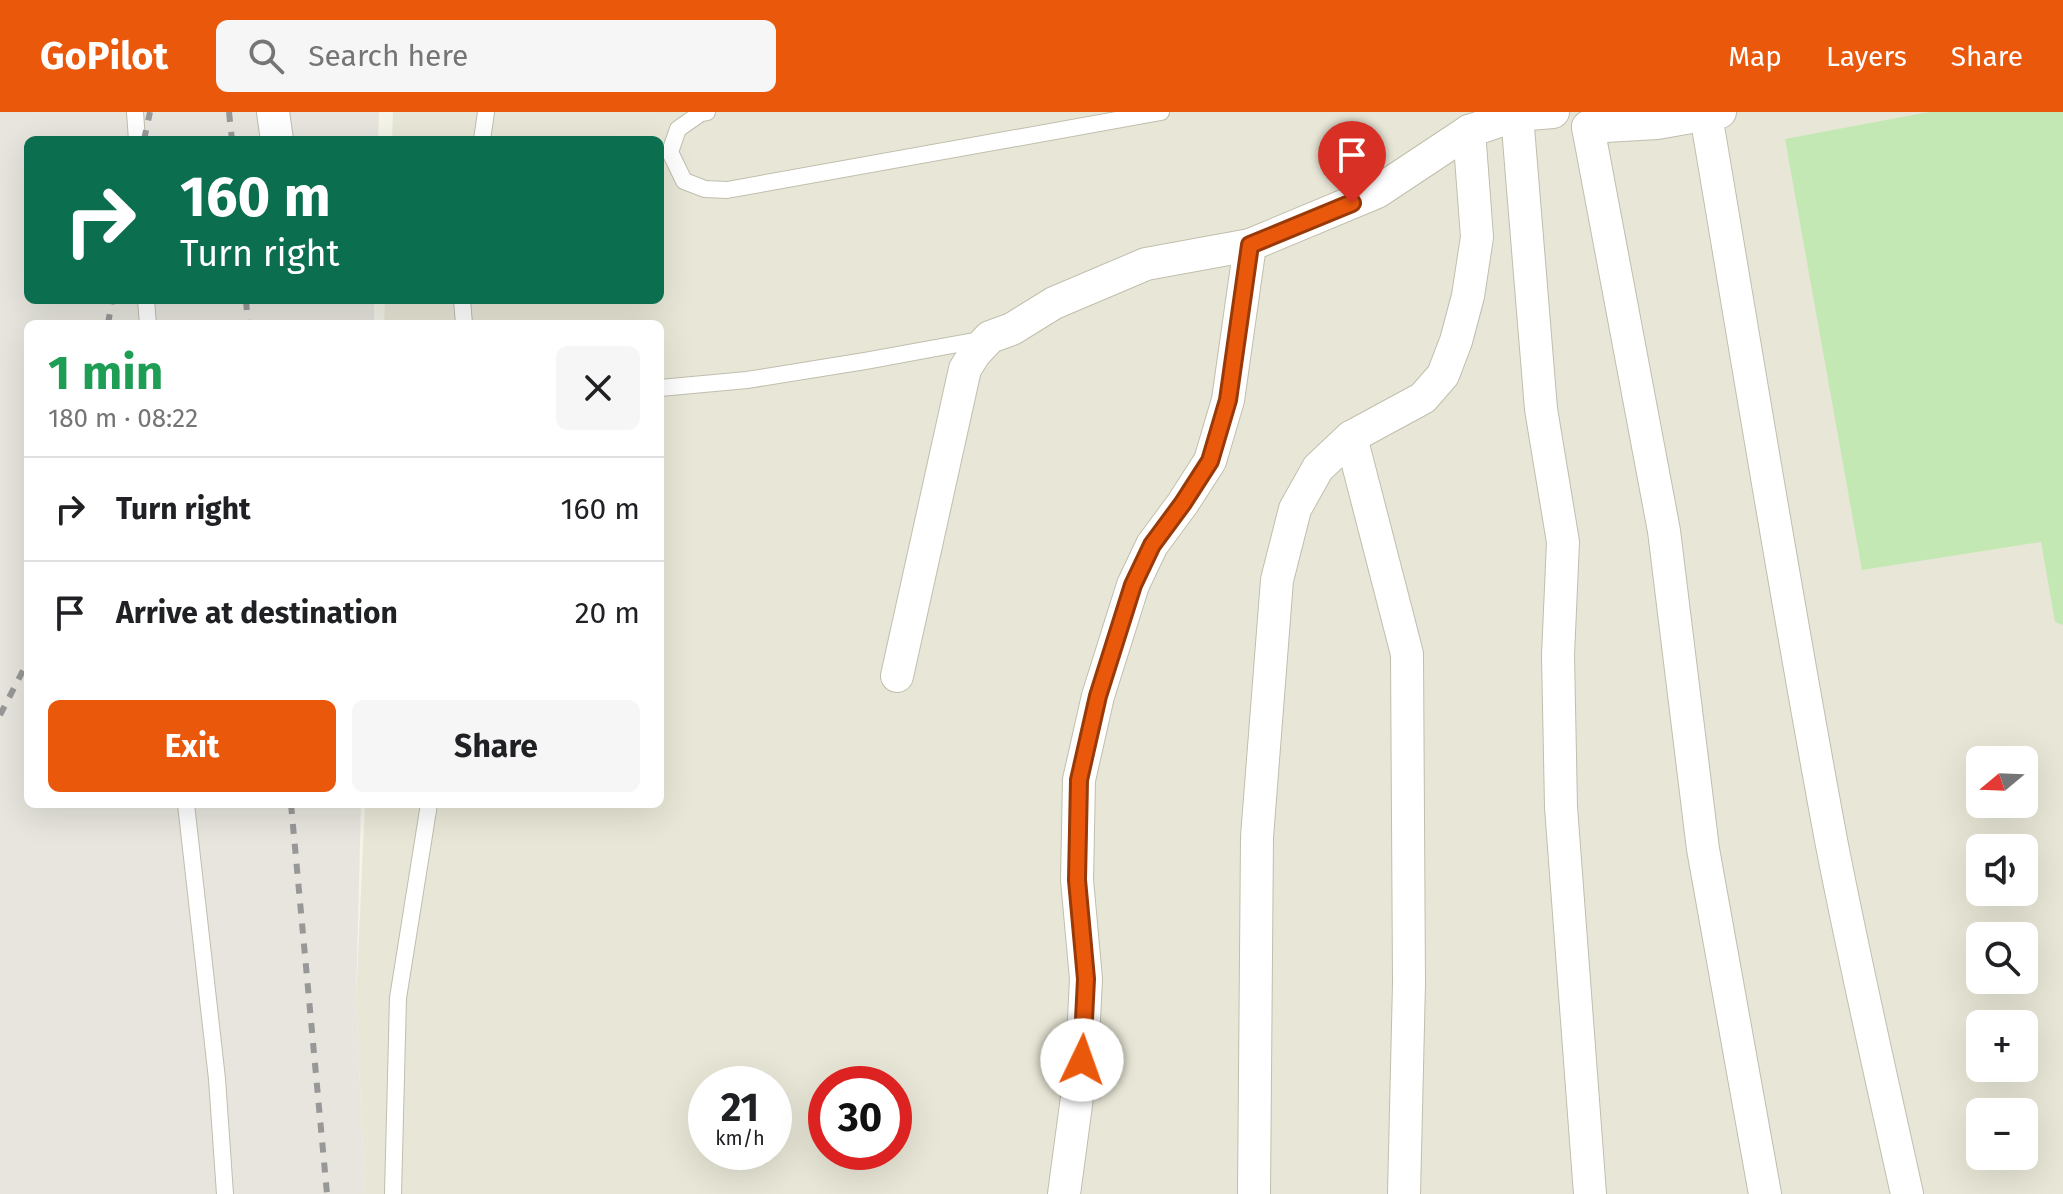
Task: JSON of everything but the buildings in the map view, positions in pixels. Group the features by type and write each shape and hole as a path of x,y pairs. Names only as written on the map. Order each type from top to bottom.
{"street":[{"path":"273,112 276,136"},
{"path":"897,676 965,369 990,337 1012,329 1054,303 1146,264 1250,245 1377,192 1469,131 1517,115 1553,112"},
{"path":"1765,1194 1703,849 1664,531 1580,120 1657,123 1713,113 1767,480 1832,841 1907,1194"},
{"path":"1517,115 1541,409 1563,542 1558,655 1561,807 1590,1194"},
{"path":"1254,1194 1257,837 1277,580 1295,509 1318,468 1351,437 1423,398 1443,375 1468,296 1477,237 1469,131"},
{"path":"1064,1194 1082,1060 1086,979 1077,880 1079,780 1098,696 1133,585 1152,545 1210,461 1228,400 1250,245"},
{"path":"1351,437 1407,654 1409,983 1404,1194"}],"lane":[{"path":"135,112 137,136"},
{"path":"483,136 486,112"},
{"path":"707,112 678,129 670,152 684,181 705,189 727,190 1161,112"},
{"path":"664,388 747,380 990,337"},
{"path":"186,808 217,1079 225,1194"},
{"path":"393,1194 398,998 428,808"}],"shaded area":[{"path":"0,112 379,112 378,136 24,136 24,304 374,304 374,320 24,320 24,808 361,808 356,999 365,1194 0,1194"},
{"path":"393,112 2063,112 2063,1194 365,1194 356,1000 365,808 664,808 664,320 384,320 385,304 664,304 664,136 392,136"}],"green space":[{"path":"1929,112 2063,112 2063,625 2055,622 2041,542 1862,570 1785,139"}],"railway":[{"path":"145,136 150,112"},
{"path":"229,112 232,136"},
{"path":"109,320 111,304"},
{"path":"246,304 248,320"},
{"path":"0,715 24,669"},
{"path":"291,808 327,1194"}],"route":[{"path":"1082,1060 1086,979 1077,880 1079,780 1098,696 1124,612 1152,545 1210,461 1228,400 1250,245 1352,203"}]}
